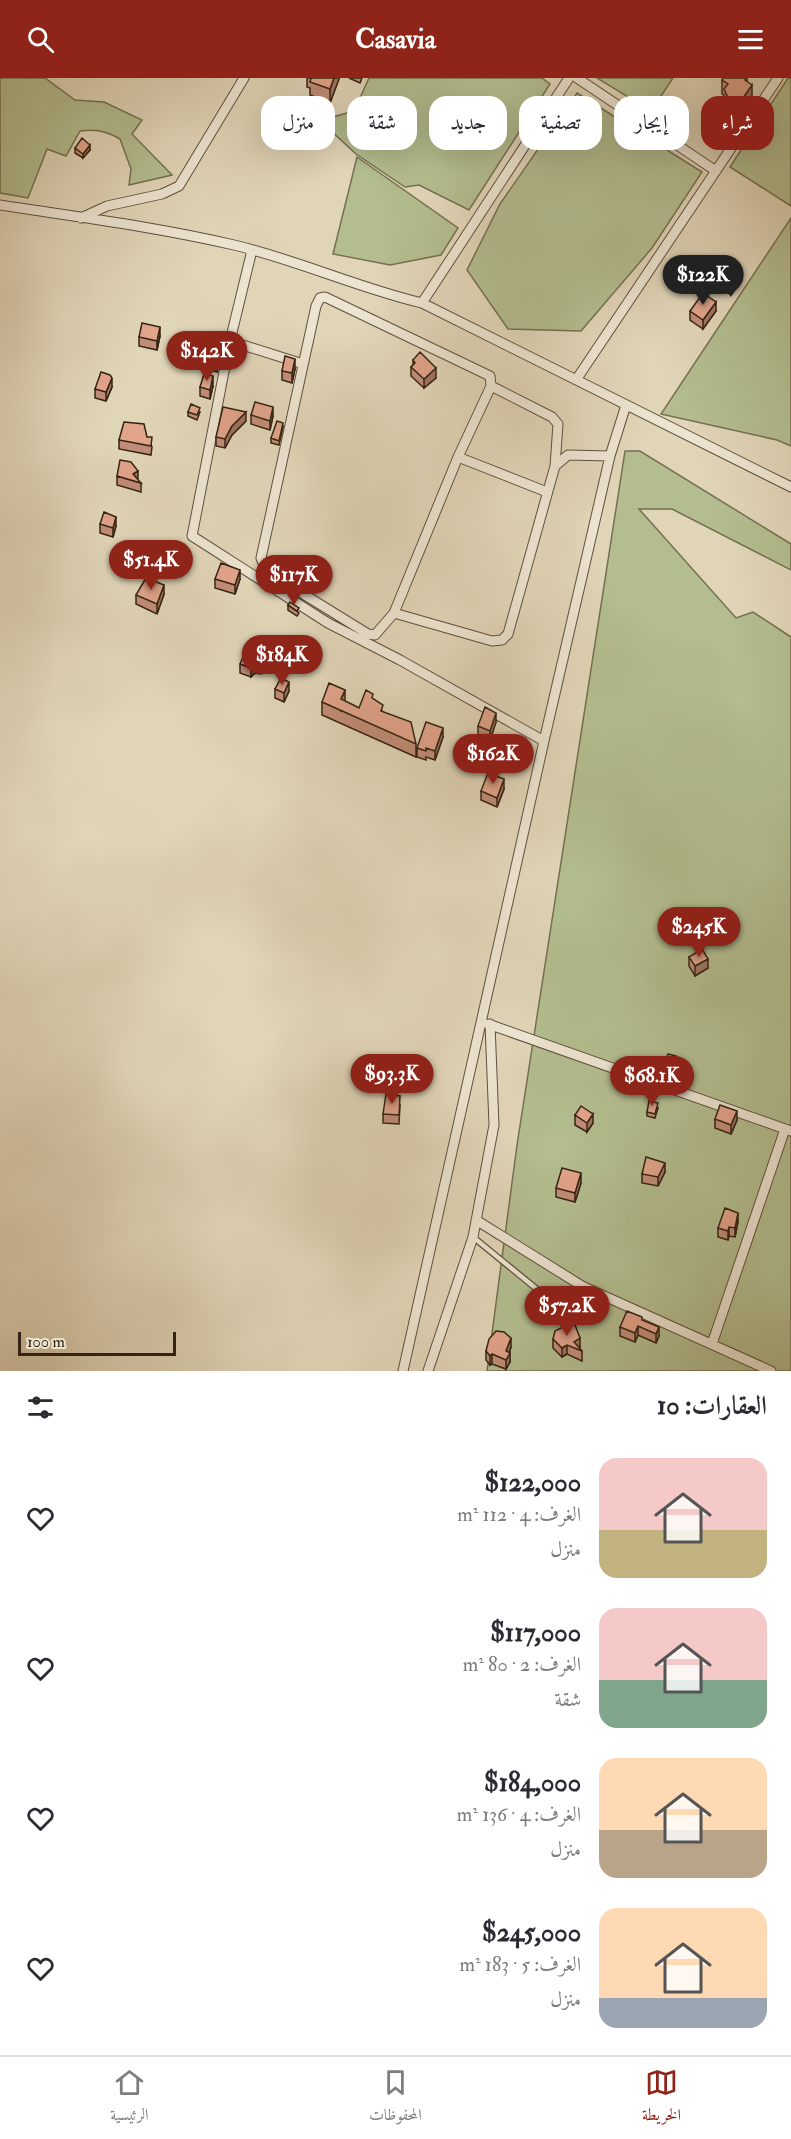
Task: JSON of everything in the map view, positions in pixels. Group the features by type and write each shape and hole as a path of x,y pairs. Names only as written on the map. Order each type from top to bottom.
{"street":[{"path":"81,218 107,206 162,194 179,186 244,78"},
{"path":"422,303 569,78"},
{"path":"577,78 716,171"},
{"path":"576,380 778,78"},
{"path":"0,205 157,230 252,250 301,264 380,293 422,303 791,487"},
{"path":"252,250 230,341 192,536 328,623 400,660 544,741"},
{"path":"325,297 483,371 490,376 491,386 458,457 394,613 379,633 369,634 266,571 262,566 261,558 316,306 320,298 325,297"},
{"path":"230,341 303,364"},
{"path":"394,613 492,641 502,640 508,634 555,466 558,424 552,417 491,386"},
{"path":"402,1371 486,1023 544,741 610,456 626,405"},
{"path":"555,466 568,455 610,456"},
{"path":"458,457 548,492"},
{"path":"486,1023 788,1130 712,1344"},
{"path":"428,1371 473,1237 494,1125 486,1023"},
{"path":"476,1220 582,1286 712,1344 760,1369 771,1371"}],"lane":[{"path":"473,1237 571,1317"}],"green space":[{"path":"0,78 45,78 75,100 104,102 142,120 132,134 172,175 129,185 131,169 120,139 101,131 80,131 66,156 47,149 28,198 0,193"},
{"path":"369,78 542,78 550,84 542,96 519,96 519,132 469,210 419,185 405,187 352,150 417,150 417,96 361,96"},
{"path":"597,78 673,78 661,96 626,96"},
{"path":"788,78 791,78 791,206 730,167 741,150 774,150 774,99"},
{"path":"602,109 614,116 614,150 667,150 702,172 652,248 581,331 508,329 467,270 500,204 537,150 602,150"},
{"path":"347,113 347,146 335,134 335,116"},
{"path":"357,157 458,228 441,255 390,265 333,254"},
{"path":"791,218 791,446 777,440 661,414"},
{"path":"625,451 640,451 791,544 791,570 672,509 639,509 736,618 753,612 791,637 791,1371 487,1371 517,1145"}],"building":[{"path":"311,78 334,78 330,89 310,82"},
{"path":"723,78 746,78 745,80 752,85 744,96 727,96 724,89 728,84 722,80"},
{"path":"82,138 90,145 83,154 75,148"},
{"path":"728,261 742,270 731,286 717,276"},
{"path":"703,293 716,302 703,320 690,311"},
{"path":"142,323 160,327 157,341 139,337"},
{"path":"420,352 436,368 424,379 411,367 415,363 413,360"},
{"path":"212,353 220,355 217,367 210,365"},
{"path":"285,356 295,359 292,373 282,371"},
{"path":"101,372 112,378 106,392 95,389"},
{"path":"204,374 213,376 210,390 200,387"},
{"path":"255,402 273,407 270,421 251,415"},
{"path":"191,404 200,408 197,415 188,412"},
{"path":"223,407 246,412 232,426 225,439 216,437"},
{"path":"277,421 283,423 279,441 271,438"},
{"path":"124,422 144,424 147,437 152,437 151,446 119,440"},
{"path":"120,460 131,462 138,471 133,474 141,483 117,476"},
{"path":"104,512 116,517 113,528 100,524"},
{"path":"221,563 240,570 235,585 215,579"},
{"path":"146,578 164,585 157,604 136,595"},
{"path":"290,602 299,608 297,611 288,605"},
{"path":"248,645 257,651 255,654 264,656 261,665 255,663 251,668 240,664"},
{"path":"281,678 289,682 284,693 275,689"},
{"path":"329,683 345,690 341,699 359,708 366,690 373,694 372,698 383,705 381,711 411,722 416,744 322,702"},
{"path":"485,707 496,713 490,731 478,726"},
{"path":"426,722 443,728 435,751 417,748"},
{"path":"488,773 504,779 497,798 481,791"},
{"path":"702,949 708,959 695,966 689,957"},
{"path":"668,1054 676,1056 673,1066 665,1064"},
{"path":"386,1094 400,1096 399,1115 383,1114"},
{"path":"649,1101 658,1103 655,1114 647,1112"},
{"path":"720,1105 737,1111 731,1125 715,1119"},
{"path":"581,1106 593,1114 587,1123 575,1115"},
{"path":"646,1157 665,1163 658,1177 642,1174"},
{"path":"562,1168 581,1173 575,1193 556,1188"},
{"path":"725,1208 738,1213 735,1228 729,1227 728,1231 718,1228"},
{"path":"627,1311 659,1327 656,1334 638,1326 635,1333 620,1327"},
{"path":"567,1325 575,1325 580,1338 574,1342 582,1351 567,1345 562,1348 553,1339 555,1331"},
{"path":"496,1331 504,1332 511,1338 506,1351 510,1353 506,1360 492,1354 490,1356 486,1351 489,1339"}]}
